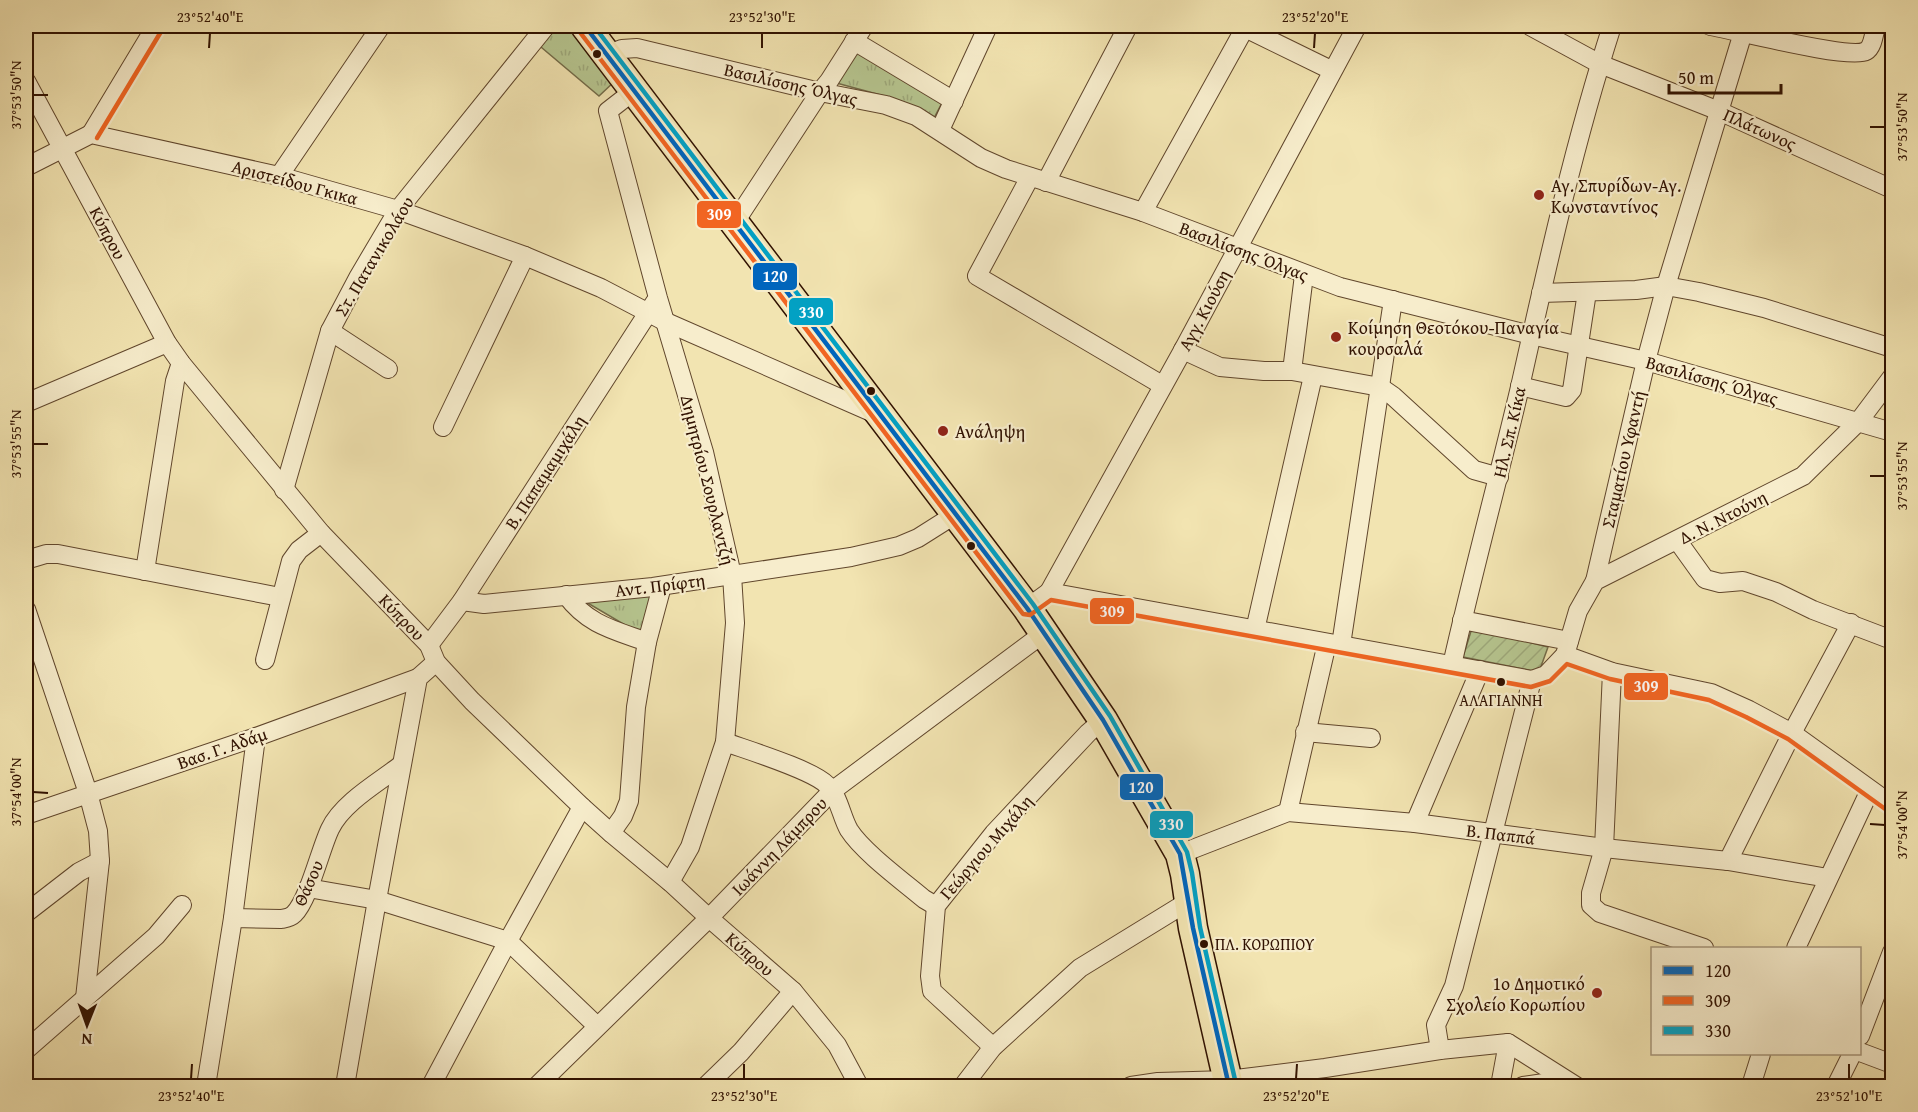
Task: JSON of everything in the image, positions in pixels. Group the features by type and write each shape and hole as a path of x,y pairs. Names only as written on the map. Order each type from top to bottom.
{"main road":[{"path":"587,26 956,514 1038,600 1044,633 1103,720 1180,854 1193,928 1229,1083"}],"street":[{"path":"26,167 91,134 156,26"},
{"path":"279,176 381,26"},
{"name":"Στ. Πατανικολάου","path":"284,490 330,331 358,276 398,210 546,26"},
{"path":"940,130 988,26"},
{"path":"1128,26 1038,179 977,276 1162,385"},
{"path":"1143,212 1244,26 1331,70"},
{"name":"Αγγ. Κιούση","path":"1038,600 1183,350 1356,26"},
{"name":"Πλάτωνος","path":"1530,26 1600,64 1719,111 1893,189"},
{"name":"Ηλ. Σπ. Κίκα","path":"1452,665 1499,477 1541,293 1600,64 1612,26"},
{"path":"1710,26 1744,29 1802,45 1853,53 1864,52 1869,48 1876,26"},
{"name":"Σταματίου Υφαντή","path":"1595,581 1646,361 1666,286 1744,29"},
{"path":"736,224 739,216 859,33 954,101"},
{"name":"Βασιλίσσης Όλγας","path":"608,54 622,48 637,48 820,92 886,105 915,116 981,158 1038,179 1143,212 1340,287 1646,361 1893,432"},
{"name":"Κύπρου","path":"26,81 167,343 284,490 433,653 472,701 582,807 793,991 837,1045 852,1082"},
{"path":"635,90 609,111 653,304"},
{"name":"Αριστείδου Γκικα","path":"91,134 279,176 398,210 525,256 601,288 653,304 666,322 883,418"},
{"path":"443,428 525,256"},
{"path":"1292,371 1304,275"},
{"path":"1541,293 1636,290 1666,286 1764,308 1893,348"},
{"path":"1520,386 1566,397 1572,390 1587,292"},
{"path":"1288,812 1305,732 1334,644 1394,300"},
{"name":"Β. Παπαμαμιχάλη","path":"433,653 462,601 653,304"},
{"name":"Δημητρίου Σουρλαντζή","path":"666,322 704,452 732,575 735,623 725,742 690,847 670,882"},
{"path":"330,331 388,369"},
{"path":"26,403 167,343"},
{"path":"1183,350 1220,367 1292,371 1380,387 1393,396 1474,470 1499,477"},
{"path":"145,571 176,381 181,363"},
{"path":"1255,630 1313,376"},
{"name":"Δ. Ν. Ντούνη","path":"1595,581 1803,476 1859,421 1893,377"},
{"name":"Αντ. Πρίφτη","path":"462,601 484,604 662,586 851,557 899,546 918,538 956,514"},
{"path":"265,660 291,561 299,550 321,533"},
{"path":"1677,540 1705,579 1720,583 1743,581 1776,592 1813,610 1893,640"},
{"path":"26,560 46,554 58,554 280,597"},
{"path":"1038,600 1255,630 1532,680 1546,675 1567,648 1578,611 1595,581"},
{"path":"611,833 623,816 629,801 636,707 647,642 662,586"},
{"path":"566,595 587,618 647,642"},
{"path":"26,609 88,793 98,831 100,861 85,998"},
{"path":"1462,620 1567,648 1612,672 1711,693 1792,733 1893,805"},
{"path":"1728,861 1792,733 1851,623"},
{"name":"Ιωάννη Λάμπρου","path":"537,1086 709,918 832,791 1044,633"},
{"path":"345,1086 376,900 418,678 433,653"},
{"path":"1415,824 1479,670"},
{"path":"1612,672 1604,848 1591,892 1591,905 1600,913 1701,947"},
{"name":"Βασ. Γ. Αδάμ","path":"26,815 256,737 418,678"},
{"path":"1440,1050 1436,1025 1454,986 1532,680"},
{"name":"Γεώργιου Μιχάλη","path":"993,1047 933,990 930,976 936,906 994,833 1103,720"},
{"path":"1305,732 1371,738"},
{"path":"206,1086 232,918 256,737"},
{"path":"725,742 798,769 826,783 832,791 849,830 859,842 924,900 936,906"},
{"name":"Θάσου","path":"232,918 288,918 296,911 308,888 330,828 339,815 401,765"},
{"path":"1796,947 1870,790"},
{"path":"431,1086 582,807"},
{"name":"Β. Παππά","path":"1180,854 1288,812 1493,832 1604,848 1728,861 1828,878"},
{"path":"26,913 79,872 100,861"},
{"path":"308,888 376,900 508,941 597,1026"},
{"path":"963,1086 993,1047 1080,969 1189,901"},
{"path":"26,1050 156,936 182,905"},
{"path":"1861,1034 1891,962"},
{"path":"706,1086 741,1052 793,991"},
{"path":"1500,1086 1508,1044"},
{"path":"1131,1086 1158,1082 1229,1083 1440,1050 1508,1044 1570,1083"},
{"path":"1861,1052 1893,1064"},
{"path":"1751,1086 1760,1055"},
{"path":"1836,1086 1851,1055"},
{"path":"1523,1086 1570,1083"}],"green space":[{"path":"550,26 572,26 615,81 599,96 535,42"},
{"path":"854,41 945,97 933,120 888,97 829,81"},
{"path":"653,587 642,635 574,595"},
{"path":"1472,628 1548,647 1539,672 1463,657"}],"transit line":[{"name":"120","path":"585,26 1027,608 1103,720 1180,854 1193,928 1229,1086"},
{"name":"330","path":"594,26 1033,604 1110,716 1187,852 1200,927 1236,1084"},
{"name":"309","path":"97,138 162,30"},
{"name":"309","path":"579,31 1023,614 1030,615 1051,600 1531,687 1550,681 1567,664 1610,679 1709,700 1788,739 1888,811"}],"place":[{"name":"Αγ. Σπυρίδων-Αγ. Κωνσταντίνος","path":"1539,195"},
{"name":"Κοίμηση Θεοτόκου-Παναγία κουρσαλά","path":"1336,337"},
{"name":"Ανάληψη","path":"943,431"},
{"name":"ΑΛΑΓΙΑΝΝΗ","path":"1501,682"},
{"name":"ΠΛ. ΚΟΡΩΠΙΟΥ","path":"1204,944"},
{"name":"1ο Δημοτικό Σχολείο Κορωπίου","path":"1597,993"}]}
